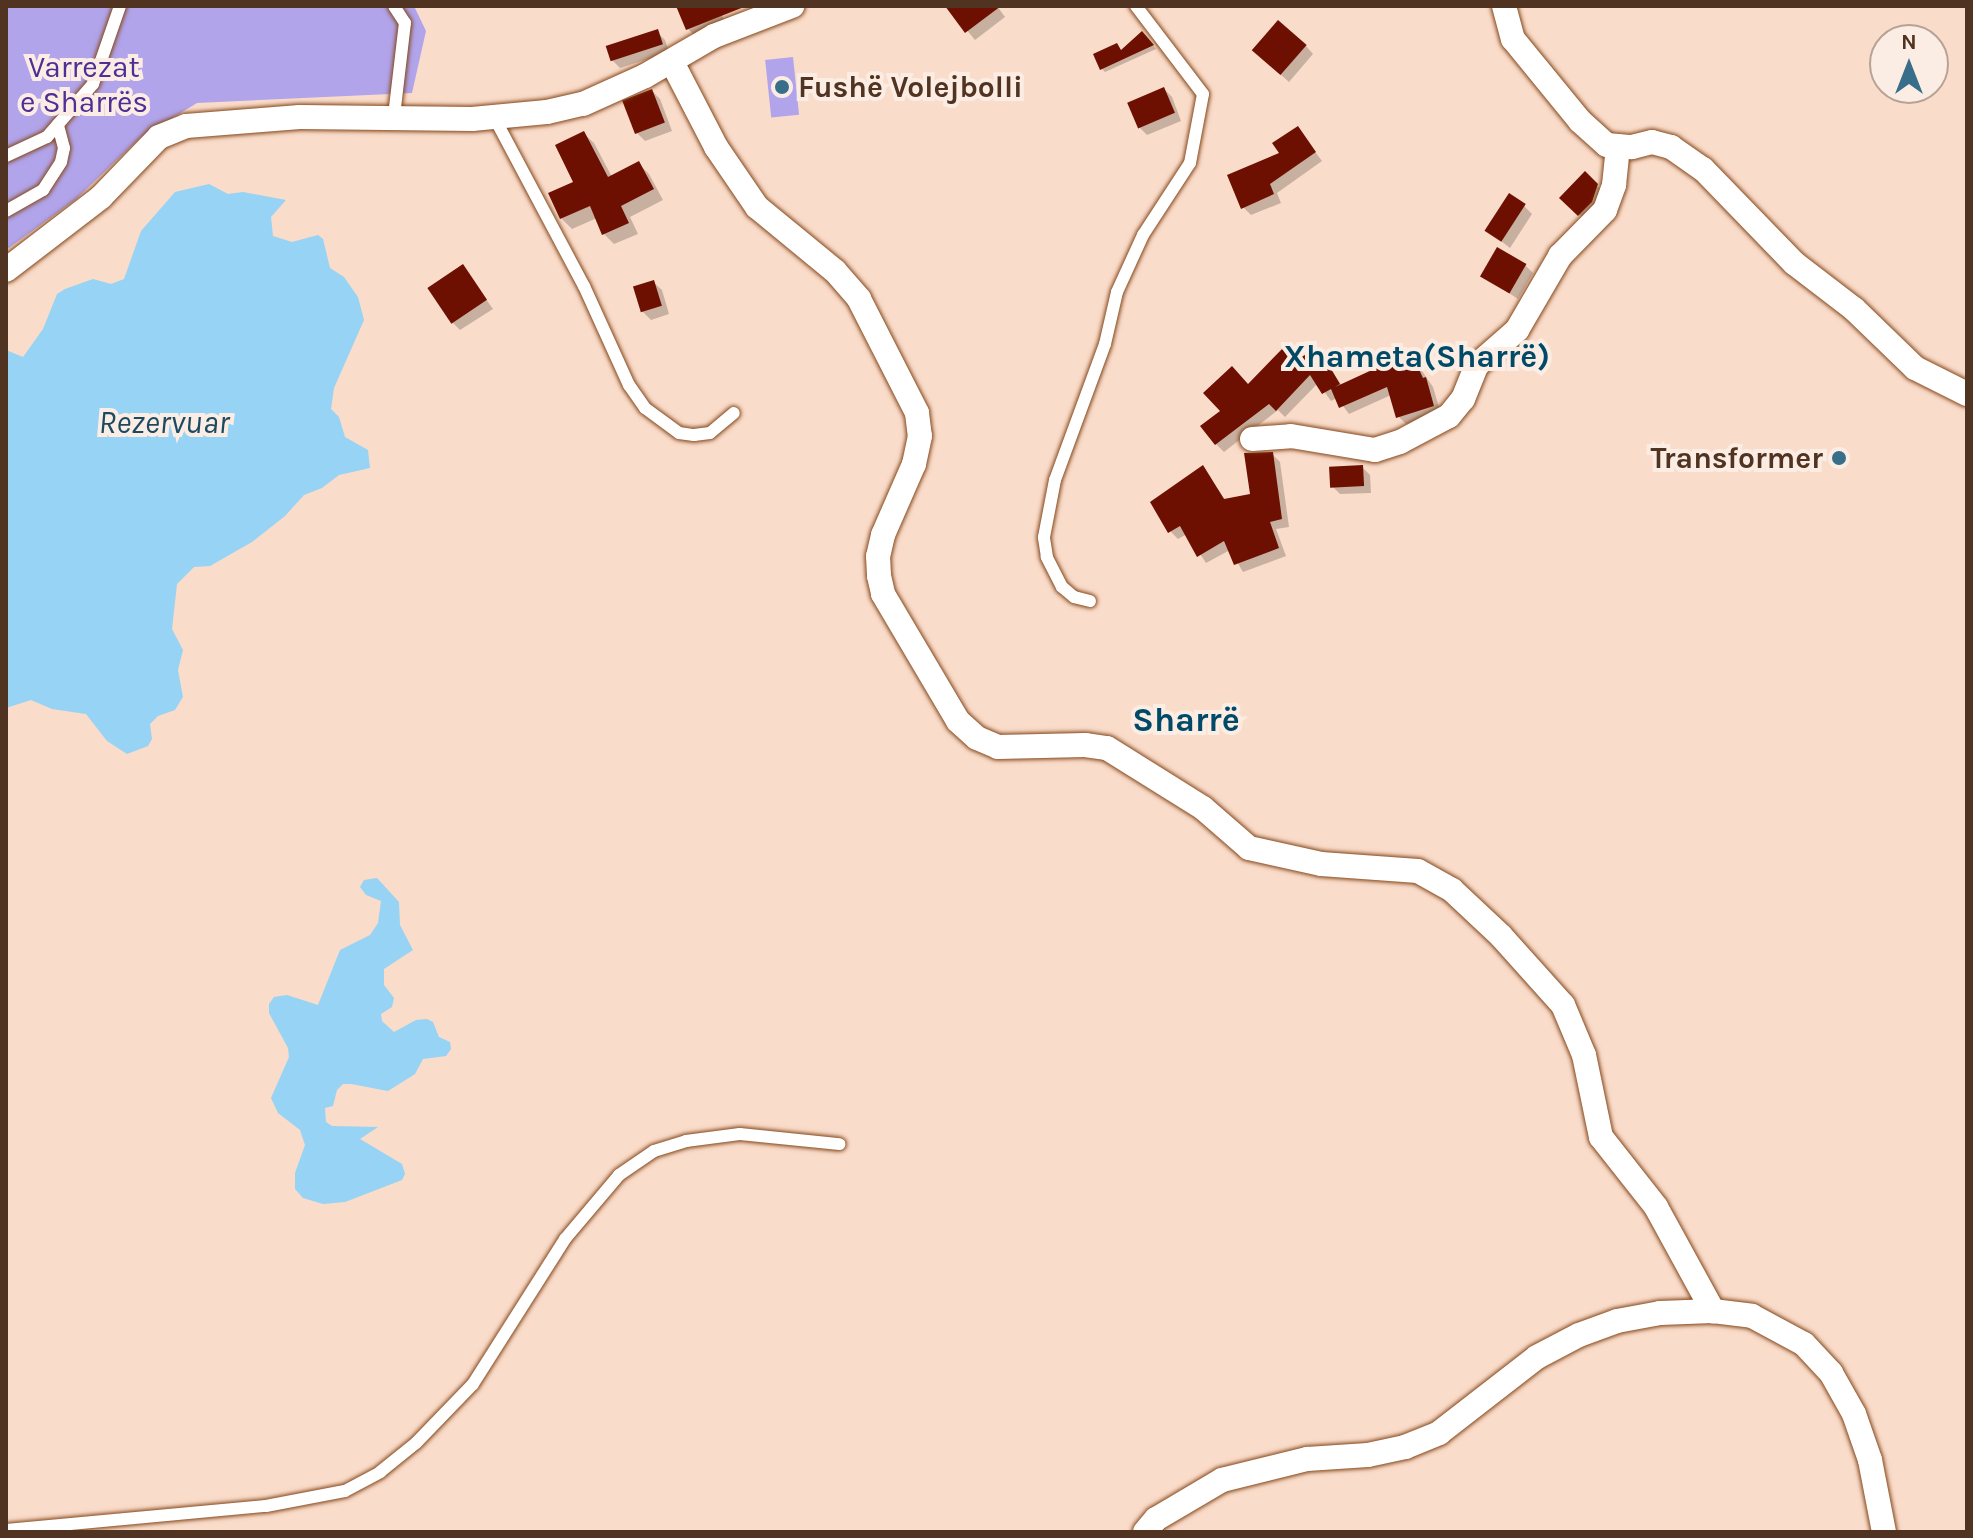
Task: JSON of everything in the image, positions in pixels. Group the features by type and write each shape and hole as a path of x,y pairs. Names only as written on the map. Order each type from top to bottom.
{"street":[{"path":"6,270 101,197 148,146 186,126 394,116 494,117 547,112 583,104 672,62 714,36 792,6"},
{"path":"1504,6 1513,39 1580,121 1607,145 1632,147 1652,142 1671,147 1703,169 1794,263 1854,309 1915,368 1967,394"},
{"path":"672,62 716,147 757,207 835,271 859,299 917,413 920,436 914,464 883,535 878,556 879,576 883,594 958,721 977,738 998,747 1085,745 1107,748 1203,808 1249,848 1321,864 1418,871 1452,890 1501,936 1563,1005 1584,1055 1601,1137 1656,1207 1713,1311"},
{"path":"1252,439 1310,437 1375,450 1415,436 1449,416 1463,399 1476,366 1517,330 1560,256 1605,210 1614,185 1618,146"},
{"path":"1145,1532 1167,1512 1222,1480 1307,1459 1368,1455 1405,1447 1439,1433 1537,1357 1579,1335 1617,1321 1660,1313 1713,1311 1752,1316 1804,1344 1831,1373 1854,1414 1870,1460 1884,1532"}],"lane":[{"path":"6,156 47,137 93,84 120,6"},
{"path":"394,6 405,23 394,116"},
{"path":"1090,601 1074,597 1062,587 1047,557 1044,537 1055,480 1105,344 1117,292 1143,235 1190,163 1203,94 1136,6"},
{"path":"494,117 584,286 629,385 645,408 679,433 694,435 710,433 734,413"},
{"path":"6,211 43,190 61,162 64,148 58,125"},
{"path":"6,1530 266,1506 345,1491 380,1472 416,1443 473,1384 565,1239 619,1175 654,1151 686,1141 740,1134 839,1144"}],"green space":[{"name":"Varrezat e Sharrës","path":"6,6 414,6 426,31 412,93 197,103 141,137 75,200 6,250"},
{"name":"Fushë Volejbolli","path":"793,57 799,115 771,118 765,60"}],"water":[{"name":"Rezervuar","path":"209,184 228,194 243,192 286,200 271,217 273,236 292,242 318,235 323,239 330,268 344,277 358,297 364,320 334,388 331,409 339,417 345,437 368,450 370,468 339,475 322,488 304,495 285,516 252,542 210,566 194,567 177,584 172,629 183,650 178,670 183,697 175,710 158,716 150,724 152,739 148,746 127,754 107,741 86,714 52,709 31,700 6,708 6,350 23,357 43,329 57,294 65,289 93,279 111,284 124,279 141,231 175,192"},
{"path":"377,878 399,902 400,925 413,950 384,969 384,985 394,998 392,1007 381,1014 382,1021 394,1032 416,1020 427,1019 433,1022 439,1037 450,1042 451,1049 446,1056 423,1059 415,1074 388,1091 351,1084 343,1084 337,1090 333,1106 325,1108 326,1122 332,1126 378,1127 360,1139 402,1164 405,1174 402,1180 345,1202 323,1204 303,1198 295,1189 295,1173 305,1145 300,1130 278,1113 271,1098 289,1057 288,1048 269,1013 269,1004 274,997 287,995 318,1005 340,950 370,935 378,923 381,901 366,895 360,887 364,880"}],"building":[{"path":"676,6 744,6 744,7 686,30"},
{"path":"945,6 1001,6 965,33"},
{"path":"1278,20 1307,45 1280,75 1252,50"},
{"path":"658,29 663,44 611,61 606,46"},
{"path":"1142,31 1154,45 1100,70 1093,54 1117,43 1121,50"},
{"path":"1164,87 1175,113 1138,128 1127,103"},
{"path":"652,89 665,123 635,134 622,100"},
{"path":"1298,126 1316,152 1270,184 1274,194 1241,209 1227,175 1279,153 1272,143"},
{"path":"584,131 608,177 639,161 654,189 621,206 629,223 602,235 590,206 560,219 548,193 573,182 555,145"},
{"path":"1585,171 1598,184 1592,202 1578,216 1559,198"},
{"path":"1509,193 1526,204 1501,242 1484,231"},
{"path":"1497,247 1526,264 1509,293 1480,276"},
{"path":"463,264 487,300 451,324 427,288"},
{"path":"654,280 662,306 641,312 633,286"},
{"path":"1318,347 1340,384 1335,387 1411,352 1423,378 1426,377 1434,406 1396,418 1387,387 1339,408 1331,389 1322,394 1310,375 1276,411 1269,404 1215,445 1200,426 1220,411 1203,393 1232,366 1248,384 1282,349 1295,361"},
{"path":"1273,452 1282,519 1270,522 1279,548 1234,565 1224,541 1197,557 1180,526 1168,533 1150,502 1203,465 1224,499 1250,494 1244,453"},
{"path":"1363,465 1364,486 1330,488 1329,467"}],"place":[{"name":"Fushë Volejbolli","path":"782,87"},
{"name":"Transformer","path":"1839,458"}],"district":[{"name":"Xhameta(Sharrë)","path":"1417,357"},
{"name":"Sharrë","path":"1186,721"}]}
